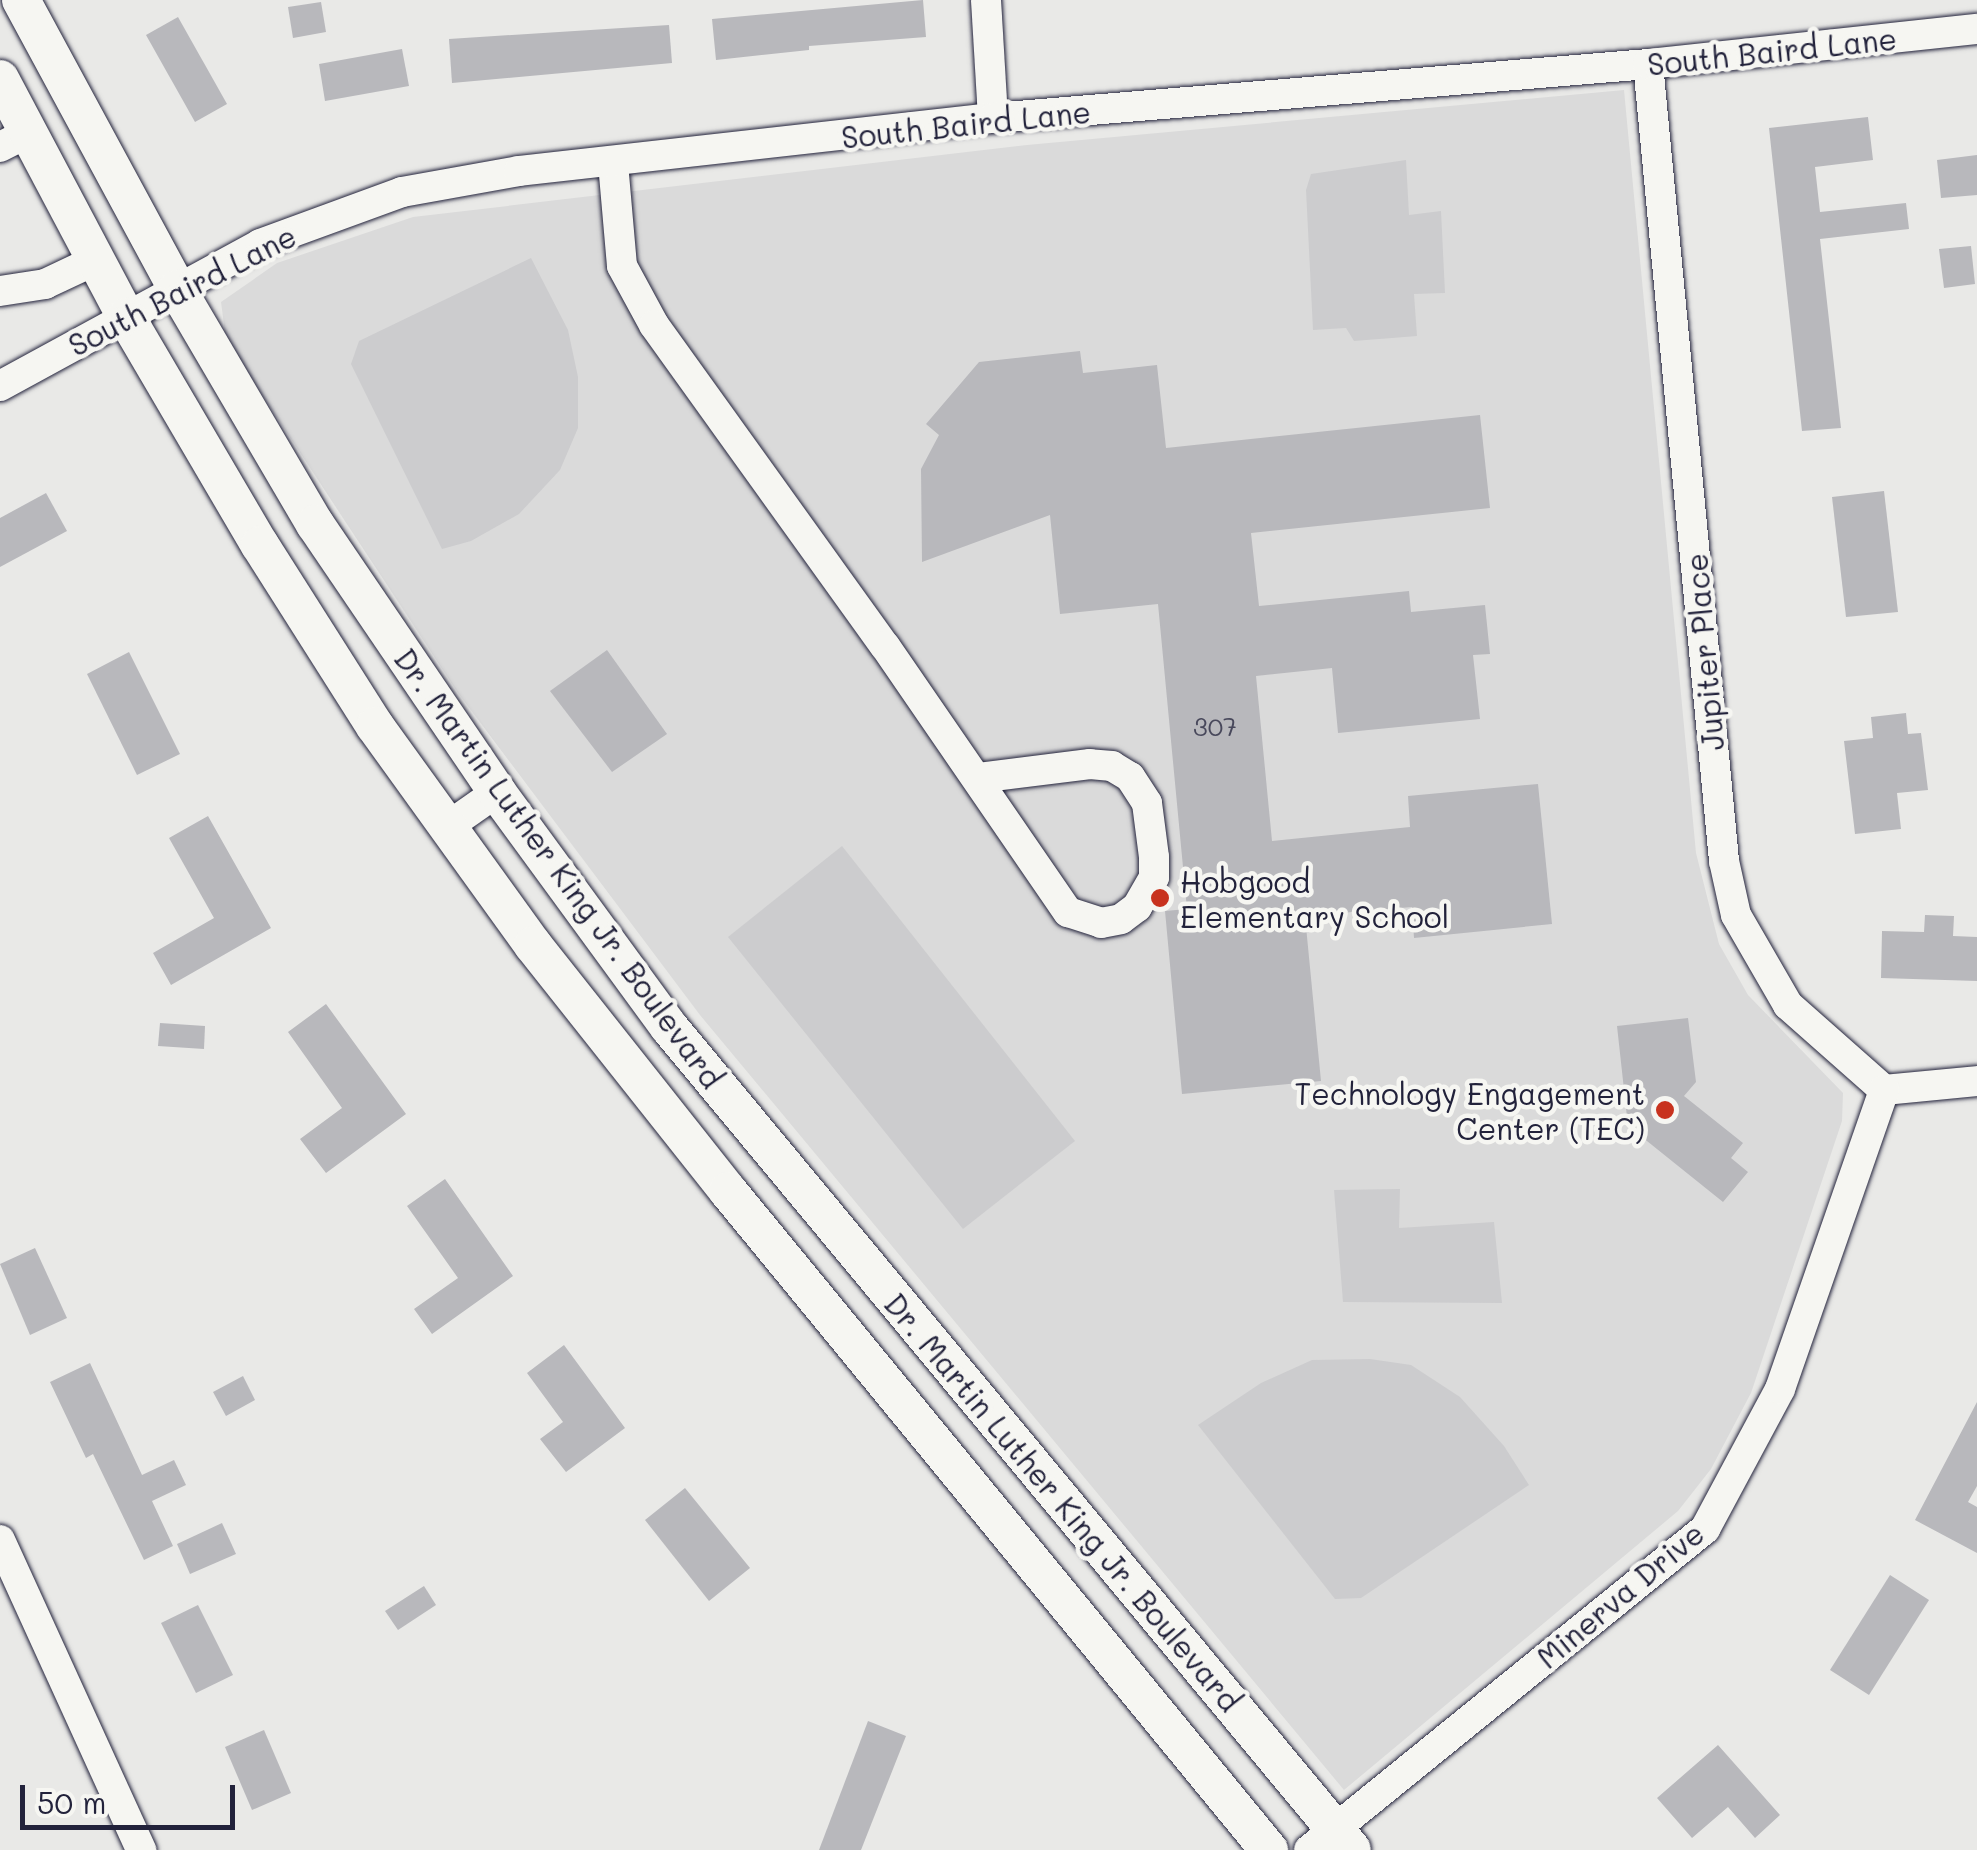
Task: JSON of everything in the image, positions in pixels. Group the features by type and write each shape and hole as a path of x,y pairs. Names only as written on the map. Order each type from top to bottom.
{"main road":[{"name":"Dr. Martin Luther King Jr. Boulevard","path":"21,0 176,289 316,524 497,792 668,1027 1332,1843"},
{"name":"Dr. Martin Luther King Jr. Boulevard","path":"0,79 14,140 96,260 260,546 375,726 447,827 533,945 728,1191 1269,1850"}],"street":[{"path":"986,0 993,118"},
{"name":"South Baird Lane","path":"0,386 260,244 402,192 519,171 993,118 1648,64 1977,29"},
{"name":"Jupiter Place","path":"1648,64 1724,861 1736,915 1788,1005 1884,1090"},
{"path":"612,163 622,266 654,325 1068,912 1101,923 1121,919 1137,907 1154,876 1154,858 1147,803 1130,777 1112,766 1090,764 977,778"},
{"path":"0,291 44,284 96,260"},
{"path":"447,827 497,792"},
{"path":"1884,1090 1977,1081"},
{"name":"Minerva Drive","path":"1332,1843 1705,1529 1780,1389 1884,1090"},
{"path":"0,1540 141,1850"}],"shaded area":[{"name":"Hobgood Elementary School","path":"1624,90 1696,853 1719,944 1748,995 1843,1093 1842,1121 1751,1393 1711,1469 1678,1511 1344,1790 700,1015 458,693 226,340 221,302 277,263 413,217 1027,145"},
{"path":"1406,160 1409,215 1441,211 1445,293 1414,294 1417,336 1354,341 1346,328 1313,330 1306,190 1311,174"},
{"path":"531,258 568,330 578,377 578,428 560,470 519,514 471,541 442,549 351,364 359,341"},
{"path":"842,846 1075,1141 963,1229 728,937"},
{"path":"1400,1189 1399,1228 1494,1222 1502,1303 1343,1302 1334,1190"},
{"path":"1370,1359 1411,1365 1460,1397 1504,1446 1529,1485 1361,1598 1335,1599 1198,1425 1261,1383 1312,1360"}],"building":[{"path":"923,0 926,37 809,46 809,50 716,60 712,19"},
{"path":"321,2 326,32 293,38 288,7"},
{"path":"178,17 227,104 195,122 146,35"},
{"path":"669,25 672,63 452,83 449,39"},
{"path":"402,49 409,86 325,101 319,64"},
{"path":"1868,117 1873,160 1815,167 1820,212 1906,203 1909,229 1820,239 1841,428 1802,431 1769,128"},
{"path":"1977,155 1977,195 1941,198 1937,160"},
{"path":"1971,246 1975,284 1944,288 1939,249"},
{"name":"Hobgood Elementary School","path":"1080,351 1083,373 1157,365 1166,448 1480,415 1490,508 1251,533 1259,606 1409,591 1411,612 1485,605 1490,654 1473,655 1480,719 1338,733 1332,668 1256,676 1272,841 1410,827 1408,796 1538,784 1552,924 1414,938 1412,907 1305,916 1321,1081 1182,1094 1165,911 1187,909 1158,604 1060,614 1050,515 922,562 921,469 939,435 926,424 979,362"},
{"path":"1884,491 1898,612 1846,617 1832,497"},
{"path":"46,493 67,531 0,567 0,518"},
{"path":"607,650 667,734 612,772 550,691"},
{"path":"129,652 180,754 137,775 87,674"},
{"path":"1906,713 1908,734 1921,733 1928,790 1897,793 1901,829 1855,834 1844,741 1873,738 1871,717"},
{"path":"208,816 271,928 171,985 153,953 214,918 169,838"},
{"path":"1925,915 1954,916 1953,936 1977,937 1977,981 1881,978 1882,931 1924,932"},
{"path":"326,1004 406,1114 326,1173 300,1139 342,1108 288,1032"},
{"name":"Technology Engagement Center (TEC)","path":"1688,1018 1696,1082 1684,1096 1743,1143 1731,1158 1748,1172 1723,1202 1642,1137 1646,1132 1627,1117 1617,1026"},
{"path":"160,1023 205,1026 204,1049 158,1046"},
{"path":"445,1179 513,1276 432,1334 414,1309 458,1278 407,1206"},
{"path":"35,1248 67,1318 30,1335 0,1264"},
{"path":"564,1345 625,1428 566,1472 540,1439 563,1422 527,1373"},
{"path":"90,1363 142,1475 174,1460 186,1485 152,1501 173,1546 144,1560 93,1454 86,1458 50,1382"},
{"path":"243,1376 255,1400 226,1416 213,1392"},
{"path":"1977,1402 1977,1486 1968,1502 1977,1507 1977,1553 1915,1520"},
{"path":"685,1488 750,1568 709,1601 645,1520"},
{"path":"222,1523 236,1554 190,1574 177,1544"},
{"path":"1890,1575 1929,1600 1869,1695 1830,1670"},
{"path":"424,1586 436,1605 398,1630 385,1611"},
{"path":"198,1605 233,1675 196,1693 161,1623"},
{"path":"868,1721 906,1736 861,1850 819,1850"},
{"path":"264,1730 291,1793 252,1810 225,1747"},
{"path":"1718,1745 1780,1815 1755,1838 1728,1807 1692,1838 1657,1798"}],"place":[{"name":"Hobgood Elementary School","path":"1160,898"},
{"name":"Technology Engagement Center (TEC)","path":"1665,1110"}]}
